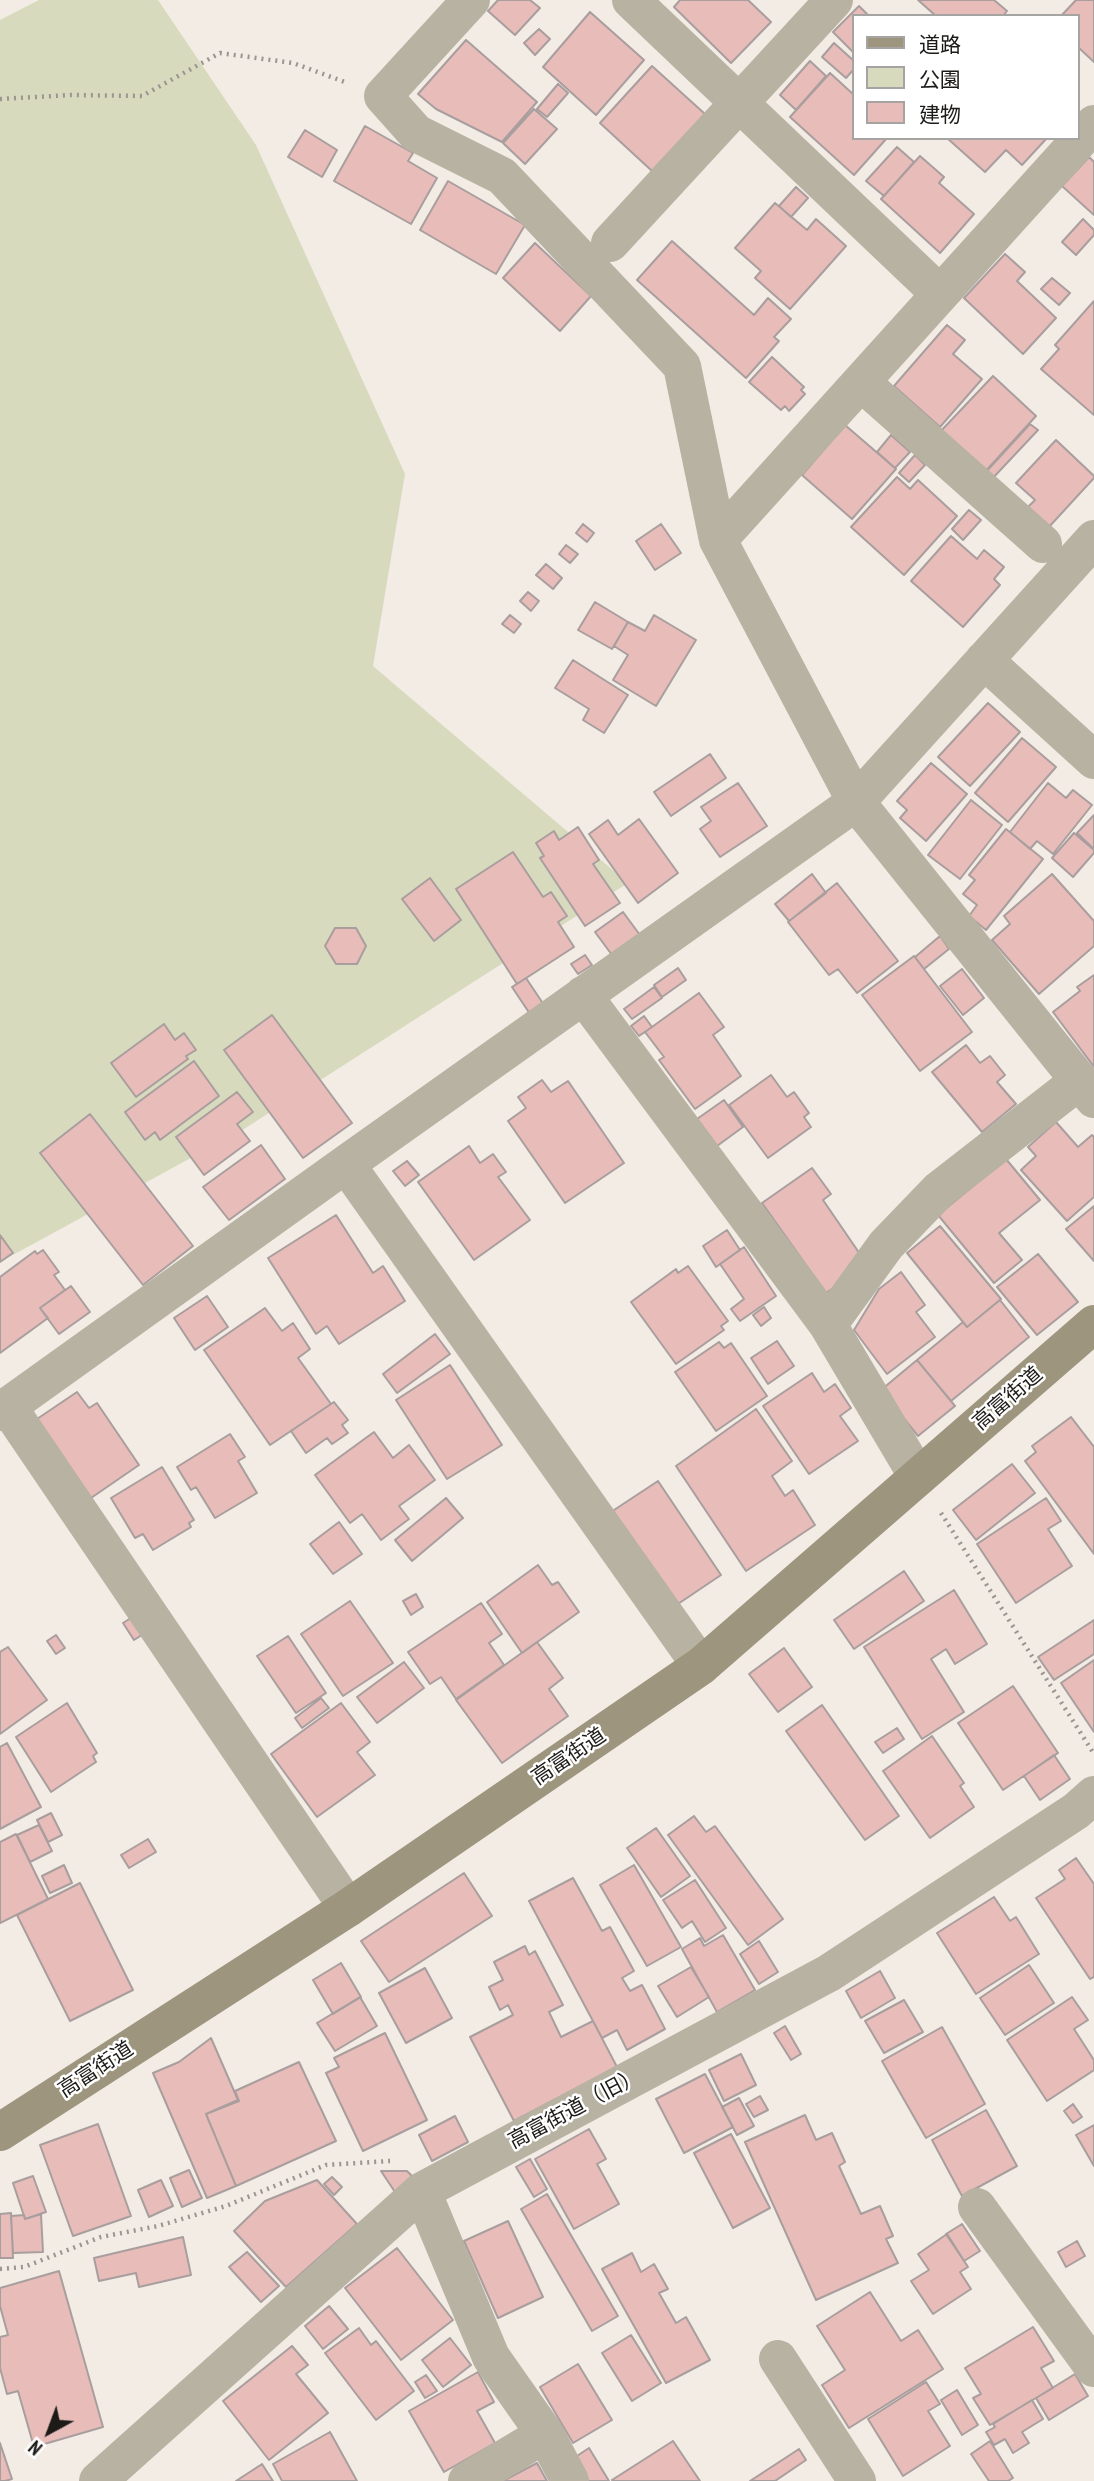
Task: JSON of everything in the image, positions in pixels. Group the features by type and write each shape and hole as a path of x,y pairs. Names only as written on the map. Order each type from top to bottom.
{"street":[{"path":"471,0 383,96 416,133 502,176 682,366 718,540 856,802 1087,1090 939,1190 886,1245 828,1325"},
{"path":"631,0 940,294"},
{"path":"610,243 834,0"},
{"path":"1080,139 1094,124"},
{"path":"718,540 1080,140"},
{"path":"862,383 1043,544"},
{"path":"348,1908 4,1410 345,1164 856,802 1094,539"},
{"path":"984,660 1094,760"},
{"path":"583,995 828,1325 918,1476"},
{"path":"345,1164 701,1666"},
{"name":"高富街道","path":"0,2132 348,1908 701,1666 1094,1324"},
{"name":"高富街道（旧）","path":"98,2481 428,2188 829,1973 1076,1811 1094,1795"},
{"path":"428,2188 491,2357 545,2434 570,2481"},
{"path":"977,2207 1094,2368"},
{"path":"778,2359 857,2481"},
{"path":"467,2481 545,2434"}],"path":[{"path":"0,99 71,95 142,96 220,53 293,63 383,96"},
{"path":"918,1476 1094,1755"},
{"path":"0,2270 24,2267 101,2237 159,2226 226,2206 326,2165 415,2160 428,2188"}],"green space":[{"path":"39,0 158,0 256,145 405,474 373,666 628,883 244,1129 0,1262 0,20"}],"building":[{"path":"498,0 530,0 540,8 515,35 488,11"},
{"path":"680,0 748,0 771,22 731,63 674,7"},
{"path":"918,0 994,0 1007,11 1005,14 934,14"},
{"path":"1076,0 1094,0 1094,62 1080,49 1080,14 1063,14"},
{"path":"859,6 867,14 852,14 852,51 833,32"},
{"path":"590,12 644,60 596,115 543,67"},
{"path":"539,29 550,39 535,55 524,43"},
{"path":"466,40 537,102 502,142 436,109 418,94"},
{"path":"834,43 852,59 852,71 846,78 822,57"},
{"path":"810,61 826,76 796,110 780,95"},
{"path":"652,66 705,114 652,171 600,123"},
{"path":"830,73 852,93 852,140 885,140 854,175 790,117"},
{"path":"558,84 568,93 547,117 537,109"},
{"path":"534,109 557,129 525,164 503,143"},
{"path":"365,126 413,153 408,161 437,178 411,224 334,181"},
{"path":"305,130 337,150 322,177 288,157"},
{"path":"949,140 1045,140 1022,165 1006,150 985,172"},
{"path":"897,147 914,162 884,196 866,181"},
{"path":"920,156 944,177 939,183 974,214 940,253 881,199"},
{"path":"1089,157 1094,162 1094,215 1062,186"},
{"path":"448,181 525,225 496,274 420,230"},
{"path":"796,187 808,198 791,217 779,206"},
{"path":"775,203 807,230 816,219 846,246 790,309 755,278 761,271 735,248"},
{"path":"1083,219 1094,230 1094,235 1076,255 1062,242"},
{"path":"672,241 754,315 768,298 791,319 774,337 779,341 746,378 637,280"},
{"path":"535,243 591,296 560,331 503,278"},
{"path":"1005,254 1025,272 1017,281 1056,318 1023,354 964,298"},
{"path":"1052,278 1070,293 1059,305 1041,289"},
{"path":"1094,301 1094,415 1041,369 1059,349 1055,345"},
{"path":"947,325 965,340 953,354 982,379 940,427 894,386"},
{"path":"772,357 804,387 801,390 805,394 789,411 785,406 781,410 749,382"},
{"path":"993,376 1036,416 983,474 939,433"},
{"path":"1030,424 1038,430 991,480 984,474"},
{"path":"845,425 896,469 852,519 802,475"},
{"path":"891,435 910,452 895,468 877,452"},
{"path":"1056,440 1094,478 1048,528 1027,508 1035,500 1016,483"},
{"path":"915,455 925,465 909,482 899,473"},
{"path":"897,477 910,489 918,480 957,516 904,575 851,527"},
{"path":"969,510 981,520 963,540 952,529"},
{"path":"583,524 594,533 587,542 576,533"},
{"path":"661,524 681,553 655,570 636,541"},
{"path":"951,536 977,559 984,550 1004,567 994,579 1000,585 963,627 911,581"},
{"path":"566,545 578,554 570,563 559,554"},
{"path":"546,564 562,578 553,589 536,575"},
{"path":"528,592 539,601 531,611 520,601"},
{"path":"595,602 628,622 612,649 578,630"},
{"path":"510,615 521,624 514,633 502,624"},
{"path":"654,615 696,640 656,706 613,680 628,655 614,646 628,622 645,631"},
{"path":"573,660 628,695 604,733 583,720 589,709 555,688"},
{"path":"988,703 1020,732 970,786 938,757"},
{"path":"1022,738 1056,767 1008,822 975,793"},
{"path":"710,754 726,778 671,816 654,792"},
{"path":"931,763 967,794 926,841 900,818 907,810 897,801"},
{"path":"738,783 767,826 720,857 700,829 711,821 701,807"},
{"path":"1048,783 1066,798 1073,790 1092,805 1053,854 1037,841 1030,849 1010,832"},
{"path":"971,800 1002,825 960,879 928,855"},
{"path":"1094,815 1094,849 1077,833"},
{"path":"639,819 678,873 638,903 589,834 608,820 618,835"},
{"path":"578,827 599,860 593,864 620,903 585,926 540,858 544,856 536,843 554,831 559,840"},
{"path":"1006,829 1043,859 986,930 969,916 977,905 963,894 975,880 969,875"},
{"path":"1074,833 1094,850 1094,853 1073,877 1052,858"},
{"path":"513,852 543,897 551,892 567,916 558,922 574,947 517,984 456,889"},
{"path":"812,874 826,893 789,921 775,904"},
{"path":"1052,874 1094,921 1094,946 1039,994 992,940 1010,924 1004,916"},
{"path":"430,878 461,920 434,941 402,899"},
{"path":"837,883 898,961 857,993 838,969 829,975 788,922"},
{"path":"623,912 640,935 612,955 595,932"},
{"path":"335,928 356,928 366,946 357,964 336,964 325,946"},
{"path":"940,936 949,949 924,969 915,957"},
{"path":"585,955 592,965 578,974 571,964"},
{"path":"914,956 972,1032 920,1071 862,995"},
{"path":"678,968 686,980 662,997 654,985"},
{"path":"962,969 984,998 963,1015 940,986"},
{"path":"1094,975 1094,1067 1053,1012 1080,991 1077,987"},
{"path":"526,978 544,1005 530,1014 512,987"},
{"path":"654,987 662,998 632,1019 624,1009"},
{"path":"699,993 724,1027 713,1035 741,1076 695,1109 659,1060 664,1057 645,1032"},
{"path":"272,1015 352,1123 303,1158 224,1050"},
{"path":"644,1016 652,1027 639,1036 631,1026"},
{"path":"164,1024 175,1040 184,1033 196,1050 186,1056 188,1059 136,1097 111,1063"},
{"path":"966,1045 980,1063 990,1056 1005,1075 997,1082 1016,1104 982,1132 932,1072"},
{"path":"194,1061 219,1096 160,1140 155,1132 145,1140 125,1112"},
{"path":"771,1075 787,1097 794,1092 809,1113 804,1117 811,1127 768,1158 729,1105"},
{"path":"542,1080 551,1092 568,1081 624,1163 565,1203 508,1121 526,1108 518,1097"},
{"path":"237,1092 253,1112 237,1124 250,1141 204,1175 176,1137"},
{"path":"724,1100 743,1127 717,1146 697,1119"},
{"path":"90,1114 193,1246 143,1285 40,1153"},
{"path":"1056,1122 1078,1147 1092,1135 1094,1137 1094,1197 1067,1221 1021,1170 1036,1156 1028,1147"},
{"path":"261,1145 285,1179 229,1220 203,1187"},
{"path":"469,1146 480,1163 493,1154 506,1172 498,1177 530,1220 474,1260 418,1182"},
{"path":"1006,1159 1040,1200 999,1233 1022,1260 994,1283 938,1215"},
{"path":"407,1161 419,1175 405,1186 393,1171"},
{"path":"812,1168 831,1194 823,1200 862,1257 852,1275 826,1293 762,1203"},
{"path":"1094,1206 1094,1261 1066,1229"},
{"path":"336,1215 373,1273 383,1266 405,1301 339,1344 327,1326 316,1334 268,1258"},
{"path":"940,1226 1001,1299 967,1327 907,1253"},
{"path":"727,1230 740,1250 716,1267 703,1246"},
{"path":"0,1235 13,1253 0,1262"},
{"path":"744,1247 776,1296 740,1321 731,1309 744,1299 720,1264"},
{"path":"43,1250 59,1272 54,1275 65,1290 40,1308 48,1318 0,1353 0,1277 35,1251 37,1254"},
{"path":"1038,1254 1078,1302 1037,1335 997,1287"},
{"path":"688,1266 728,1321 721,1326 724,1330 676,1364 631,1302 676,1269 678,1273"},
{"path":"901,1272 925,1305 916,1312 935,1337 887,1374 854,1330 879,1289"},
{"path":"71,1286 90,1312 59,1334 40,1308"},
{"path":"207,1296 228,1327 195,1350 174,1318"},
{"path":"1000,1300 1029,1337 951,1401 917,1360 963,1322 967,1327"},
{"path":"764,1307 771,1318 761,1326 753,1315"},
{"path":"265,1308 282,1331 293,1323 310,1349 298,1358 331,1404 270,1445 204,1350"},
{"path":"435,1334 450,1354 397,1393 383,1374"},
{"path":"777,1341 794,1366 768,1384 751,1358"},
{"path":"719,1342 724,1348 731,1343 767,1396 716,1431 675,1372"},
{"path":"917,1360 955,1406 918,1436 881,1390"},
{"path":"450,1365 502,1445 447,1479 396,1400"},
{"path":"812,1373 824,1392 835,1384 851,1408 840,1416 858,1441 809,1474 763,1406"},
{"path":"77,1392 89,1408 97,1403 139,1465 91,1498 37,1419"},
{"path":"334,1402 348,1420 342,1425 348,1433 332,1444 327,1438 306,1453 291,1431"},
{"path":"756,1409 792,1461 772,1476 785,1496 793,1490 815,1525 746,1571 676,1466"},
{"path":"1071,1417 1094,1447 1094,1554 1025,1461 1036,1452 1032,1446"},
{"path":"374,1432 393,1458 409,1445 435,1480 399,1506 409,1519 381,1540 362,1514 350,1523 315,1475"},
{"path":"230,1434 245,1457 238,1461 257,1493 215,1518 196,1487 191,1490 177,1467"},
{"path":"1012,1464 1035,1493 976,1540 953,1510"},
{"path":"162,1467 194,1520 189,1523 191,1527 153,1550 143,1534 135,1538 111,1498"},
{"path":"658,1481 721,1575 672,1608 608,1514"},
{"path":"446,1498 463,1518 412,1561 395,1540"},
{"path":"1046,1498 1061,1521 1048,1529 1072,1566 1016,1603 977,1544"},
{"path":"339,1522 362,1554 333,1574 310,1544"},
{"path":"538,1565 552,1585 558,1582 579,1612 522,1653 487,1602"},
{"path":"904,1571 924,1601 854,1649 834,1620"},
{"path":"954,1590 987,1644 955,1664 946,1649 931,1659 964,1712 922,1739 864,1647"},
{"path":"416,1594 423,1607 411,1615 403,1601"},
{"path":"350,1601 393,1663 343,1696 301,1634"},
{"path":"481,1603 502,1634 489,1643 504,1665 456,1699 441,1677 430,1684 408,1652"},
{"path":"134,1616 145,1633 134,1640 123,1623"},
{"path":"1094,1620 1094,1654 1054,1680 1038,1657"},
{"path":"56,1635 65,1648 56,1654 47,1641"},
{"path":"288,1636 326,1693 296,1713 257,1656"},
{"path":"537,1642 563,1678 549,1689 568,1716 502,1763 456,1700"},
{"path":"8,1647 47,1700 0,1734 0,1652"},
{"path":"784,1648 812,1687 778,1712 749,1674"},
{"path":"1094,1660 1094,1732 1061,1683"},
{"path":"404,1662 424,1688 377,1723 357,1697"},
{"path":"1013,1686 1058,1753 1003,1790 958,1723"},
{"path":"321,1698 329,1708 302,1728 295,1718"},
{"path":"67,1703 97,1753 93,1756 96,1762 51,1792 16,1737"},
{"path":"341,1703 370,1742 357,1752 375,1775 317,1817 271,1754"},
{"path":"822,1705 899,1816 865,1840 786,1731"},
{"path":"897,1728 904,1739 883,1753 875,1742"},
{"path":"932,1736 964,1783 960,1786 974,1807 930,1838 883,1771"},
{"path":"7,1743 41,1807 0,1829 0,1747"},
{"path":"1054,1755 1070,1779 1040,1800 1024,1776"},
{"path":"51,1813 62,1835 48,1842 37,1820"},
{"path":"694,1816 706,1832 715,1826 783,1919 748,1945 668,1835"},
{"path":"39,1825 52,1851 30,1862 17,1835"},
{"path":"656,1828 690,1876 661,1897 627,1848"},
{"path":"16,1834 48,1899 0,1923 0,1842"},
{"path":"148,1839 156,1852 129,1868 121,1855"},
{"path":"1076,1858 1094,1884 1094,1977 1090,1979 1036,1898 1065,1879 1059,1870"},
{"path":"64,1865 72,1883 50,1893 42,1876"},
{"path":"634,1865 681,1947 647,1966 600,1885"},
{"path":"464,1873 492,1916 389,1982 361,1941"},
{"path":"573,1878 602,1931 610,1927 634,1971 622,1978 630,1991 642,1985 665,2029 627,2050 617,2030 602,2038 529,1901"},
{"path":"695,1880 726,1928 705,1942 692,1921 682,1928 663,1900"},
{"path":"80,1883 133,1990 70,2021 17,1915"},
{"path":"994,1897 1010,1921 1016,1917 1039,1954 976,1994 937,1933"},
{"path":"723,1935 755,1990 717,2012 682,1949 700,1938 704,1946"},
{"path":"759,1941 778,1972 759,1984 740,1954"},
{"path":"525,1946 529,1955 535,1951 563,2005 549,2012 561,2037 593,2021 617,2067 514,2121 470,2037 513,2015 508,2005 500,2010 489,1987 503,1980 494,1962"},
{"path":"341,1963 361,1997 333,2014 313,1980"},
{"path":"1029,1965 1054,2003 1005,2035 980,1998"},
{"path":"691,1967 709,1997 677,2017 658,1986"},
{"path":"425,1968 452,2018 406,2043 379,1993"},
{"path":"880,1971 895,1998 861,2018 846,1991"},
{"path":"360,1997 377,2026 335,2051 317,2023"},
{"path":"1072,1997 1088,2020 1074,2029 1094,2060 1094,2070 1047,2101 1007,2040"},
{"path":"904,2000 923,2032 884,2053 865,2021"},
{"path":"785,2026 801,2054 791,2060 774,2033"},
{"path":"942,2027 985,2104 926,2138 882,2061"},
{"path":"385,2033 427,2120 363,2151 326,2073 339,2067 334,2058"},
{"path":"211,2038 238,2100 206,2114 236,2186 207,2198 153,2073 179,2062"},
{"path":"741,2054 756,2085 724,2101 709,2070"},
{"path":"299,2062 336,2141 236,2186 206,2114 239,2101 235,2091"},
{"path":"705,2074 733,2127 684,2153 656,2099"},
{"path":"760,2096 768,2110 754,2117 746,2104"},
{"path":"739,2098 754,2126 737,2135 722,2107"},
{"path":"1073,2104 1082,2117 1073,2123 1064,2111"},
{"path":"986,2110 1017,2166 962,2196 932,2140"},
{"path":"805,2115 816,2140 832,2133 845,2162 839,2166 861,2214 880,2206 893,2236 886,2239 898,2263 816,2300 745,2142"},
{"path":"455,2116 468,2142 432,2161 419,2135"},
{"path":"98,2124 131,2216 73,2236 40,2145"},
{"path":"1094,2125 1094,2166 1076,2135"},
{"path":"589,2129 606,2159 597,2164 619,2204 574,2229 535,2159"},
{"path":"731,2134 770,2208 733,2228 694,2153"},
{"path":"530,2159 547,2189 534,2197 516,2167"},
{"path":"189,2170 202,2198 182,2207 170,2178"},
{"path":"381,2171 407,2171 414,2178 395,2192"},
{"path":"33,2176 46,2212 25,2219 13,2183"},
{"path":"332,2177 342,2187 334,2195 324,2184"},
{"path":"161,2180 173,2206 149,2217 138,2190"},
{"path":"317,2180 357,2224 286,2287 234,2231 265,2201"},
{"path":"547,2194 618,2316 592,2331 521,2209"},
{"path":"11,2213 13,2258 0,2258 0,2214"},
{"path":"41,2214 43,2252 13,2253 11,2216 24,2215 25,2219"},
{"path":"508,2221 543,2297 498,2318 464,2241"},
{"path":"962,2224 980,2251 964,2261 946,2234"},
{"path":"947,2234 968,2267 960,2272 971,2289 933,2314 911,2281 929,2270 918,2254"},
{"path":"183,2237 191,2275 139,2287 136,2273 99,2281 94,2258"},
{"path":"1077,2241 1085,2256 1066,2267 1058,2252"},
{"path":"397,2248 453,2320 401,2360 345,2288"},
{"path":"247,2252 279,2286 261,2302 229,2267"},
{"path":"632,2253 641,2272 654,2264 668,2289 659,2293 676,2323 686,2317 710,2360 666,2383 602,2269"},
{"path":"59,2271 103,2427 34,2447 18,2391 7,2394 0,2368 0,2337 8,2335 0,2306 0,2288"},
{"path":"870,2292 901,2341 918,2330 943,2369 849,2428 822,2385 845,2370 817,2326"},
{"path":"329,2306 348,2329 323,2349 305,2326"},
{"path":"1033,2327 1054,2361 1041,2368 1053,2388 990,2425 973,2398 981,2394 965,2368"},
{"path":"359,2328 371,2345 376,2341 414,2391 376,2420 325,2353"},
{"path":"631,2335 661,2383 632,2401 602,2353"},
{"path":"450,2338 471,2365 443,2387 422,2360"},
{"path":"292,2346 308,2365 296,2374 328,2413 269,2460 223,2401"},
{"path":"578,2364 612,2420 573,2443 540,2387"},
{"path":"478,2372 494,2402 477,2411 495,2443 444,2472 409,2411"},
{"path":"1075,2374 1088,2396 1049,2420 1036,2398"},
{"path":"426,2375 437,2391 425,2398 415,2382"},
{"path":"926,2382 940,2404 928,2411 950,2446 903,2476 868,2419"},
{"path":"957,2390 978,2425 962,2435 941,2400"},
{"path":"1032,2400 1043,2419 1022,2432 1029,2443 1013,2453 1005,2439 994,2445 986,2432 995,2427 993,2424"},
{"path":"330,2432 357,2481 282,2481 273,2464"},
{"path":"673,2441 700,2481 612,2480"},
{"path":"990,2441 1013,2478 1008,2481 989,2481 971,2454"},
{"path":"0,2443 12,2479 5,2481 0,2481"},
{"path":"589,2448 609,2481 588,2481 574,2458"},
{"path":"799,2449 806,2460 775,2481 750,2481"},
{"path":"537,2463 547,2481 503,2481"},
{"path":"262,2464 273,2481 236,2481"}]}
